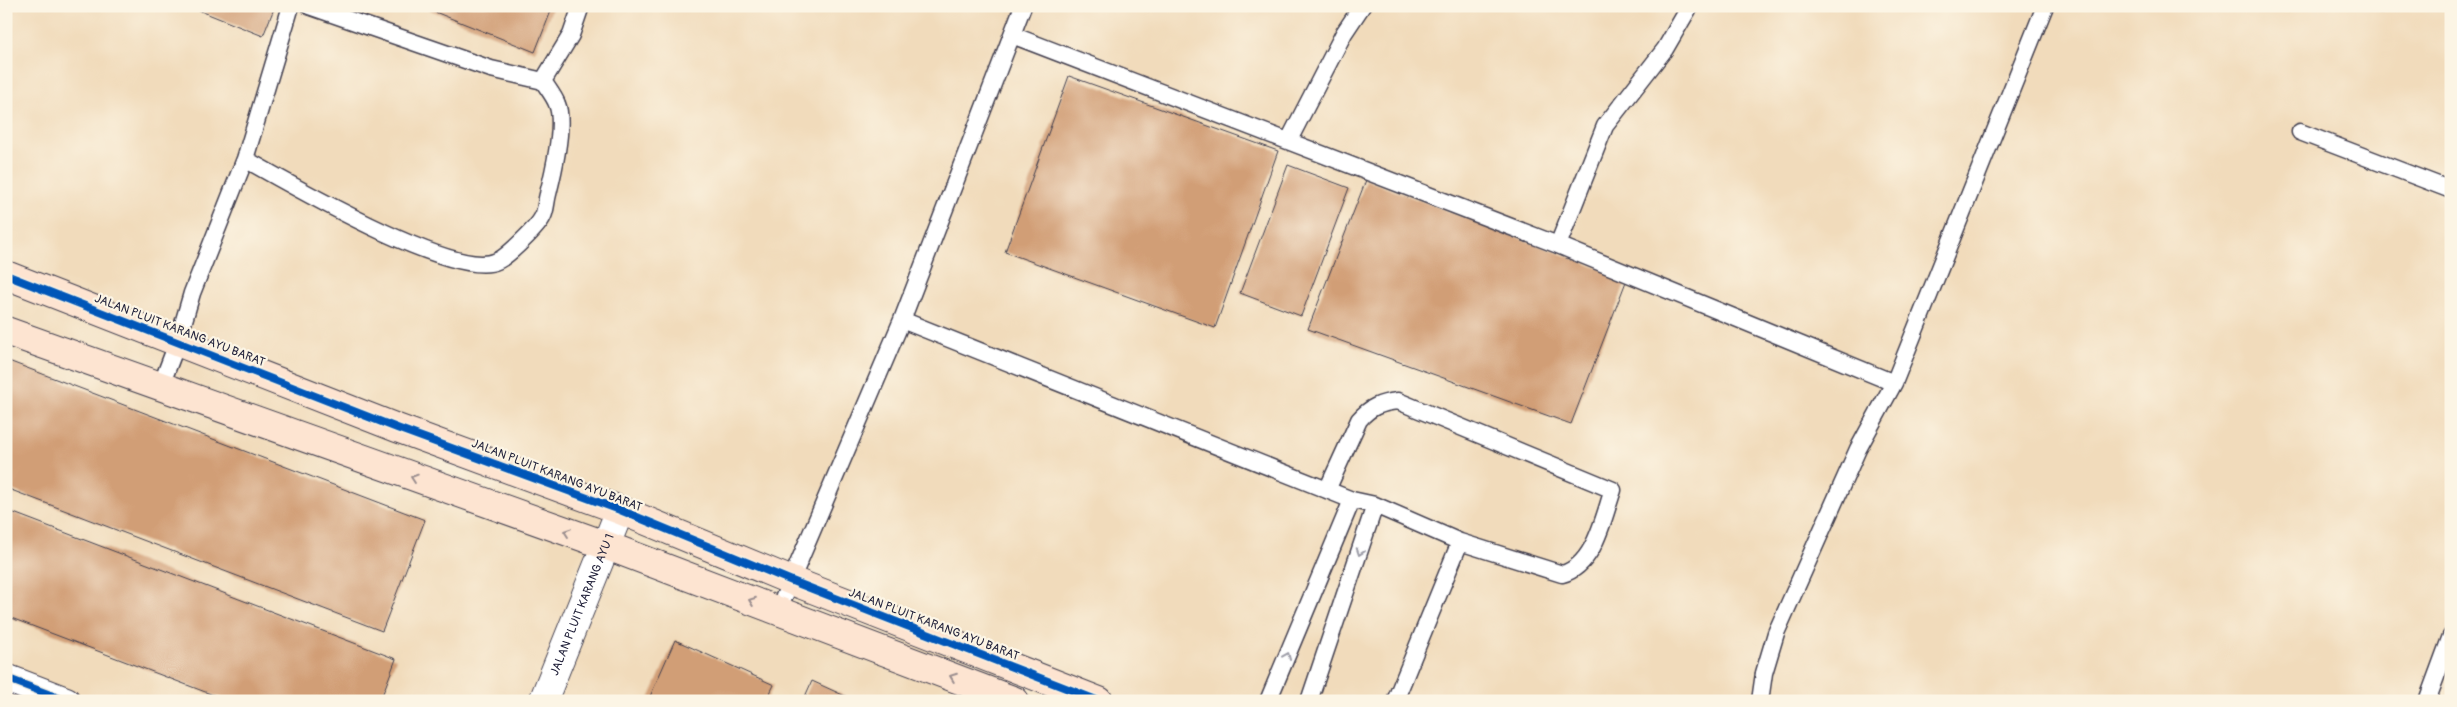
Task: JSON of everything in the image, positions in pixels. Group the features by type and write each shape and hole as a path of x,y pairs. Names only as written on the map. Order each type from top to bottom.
{"street":[{"name":"JALAN PLUIT KARANG AYU BARAT","path":"6,275 398,428 620,510 792,581 1099,701"},
{"path":"6,331 160,388 605,545 1015,701"},
{"name":"JALAN PLUIT KARANG AYU 1","path":"543,701 620,510"},
{"path":"6,678 66,701"}],"lane":[{"path":"160,388 178,341 192,293 245,159 291,6"},
{"path":"245,159 318,200 401,241 465,264 497,262 530,233 542,217 554,167 558,132 558,106 543,82 491,69 309,6"},
{"path":"543,82 571,35 582,6"},
{"path":"778,611 902,320 1023,6"},
{"path":"1289,140 1340,40 1362,6"},
{"path":"1558,245 1605,126 1666,49 1690,6"},
{"path":"1760,701 1764,672 1776,633 1858,448 1894,383 2045,6"},
{"path":"1012,35 1558,245 1894,383"},
{"path":"2300,132 2451,190"},
{"path":"902,320 1327,490 1352,500 1375,506 1460,542 1562,574 1569,572 1580,564 1598,535 1613,490 1398,401 1377,404 1366,411 1359,420 1327,490"},
{"path":"1268,701 1352,500"},
{"path":"1310,701 1375,506"},
{"path":"1395,701 1460,542"},
{"path":"2427,701 2451,636"}],"building":[{"path":"188,6 275,6 263,36"},
{"path":"420,6 553,6 535,52"},
{"path":"2372,6 2385,6 2383,11"},
{"path":"1069,76 1278,151 1215,328 1005,252"},
{"path":"1288,165 1349,188 1301,316 1240,293"},
{"path":"1366,180 1627,279 1571,424 1308,329"},
{"path":"6,360 425,520 382,631 6,488"},
{"path":"6,510 396,659 380,701 229,701 6,616"},
{"path":"675,640 774,685 766,701 648,701"},
{"path":"812,681 856,701 803,701"}],"cycle path":[{"path":"6,275 397,428 620,510 792,581 1099,701"},
{"path":"6,678 66,701"}]}
